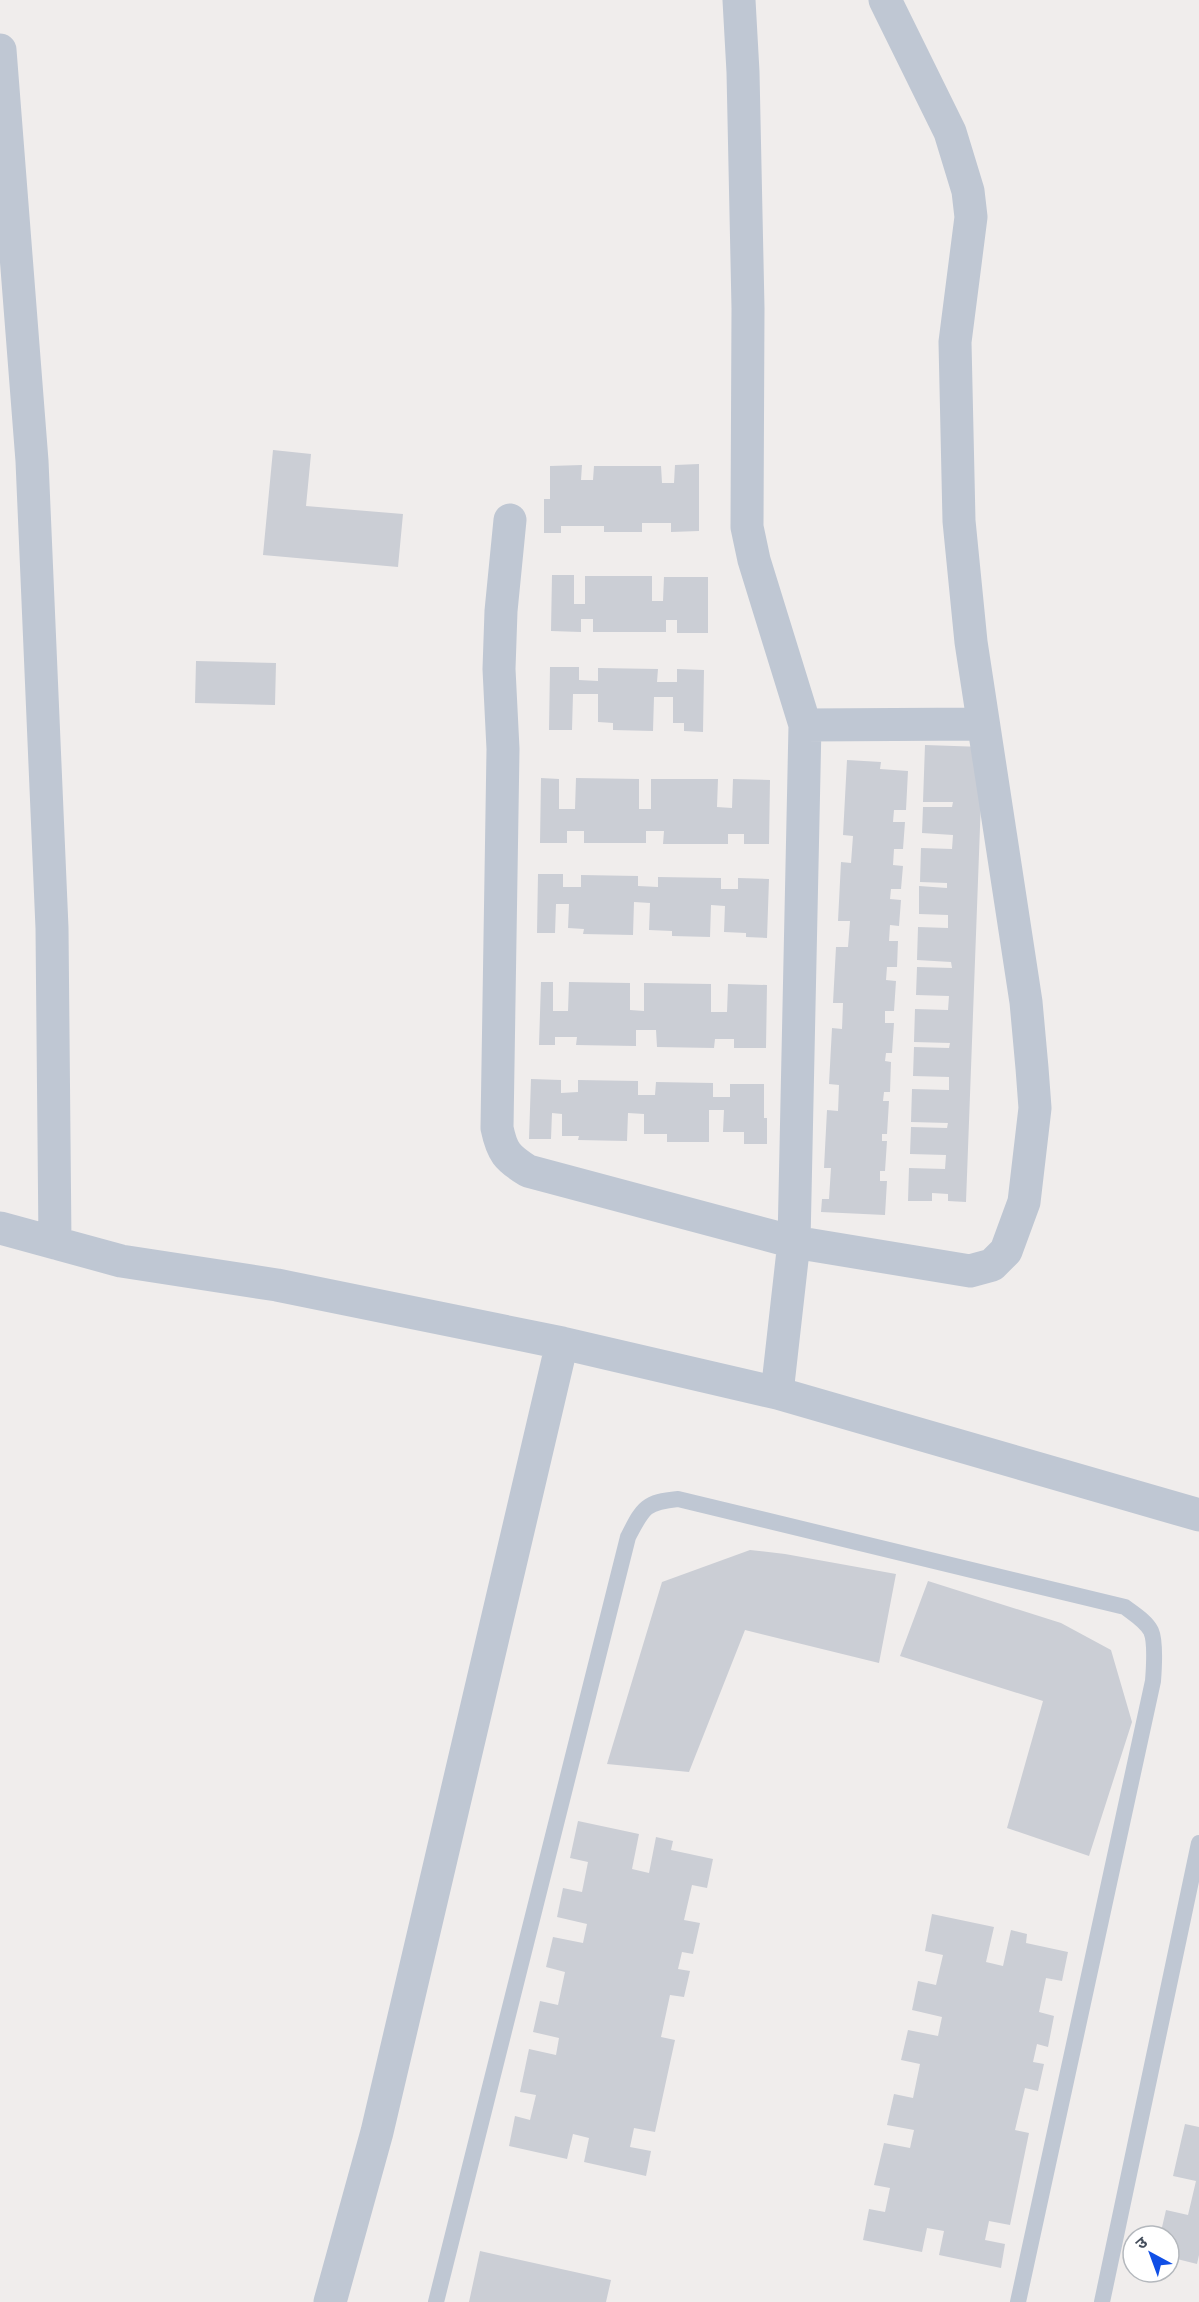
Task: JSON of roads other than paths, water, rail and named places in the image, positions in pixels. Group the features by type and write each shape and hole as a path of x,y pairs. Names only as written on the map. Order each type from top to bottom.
{"street":[{"path":"740,0 748,308 747,527 754,560 805,725 794,1242 777,1393"},
{"path":"510,520 501,611 499,669 503,749 497,1128 501,1145 509,1160 528,1171 794,1242 970,1271 992,1265 1006,1251 1024,1202 1035,1108 1026,1002 967,607 959,521 955,342 971,217 968,191 950,132 885,0"},
{"path":"0,50 32,473 51,928 55,1243"},
{"path":"805,725 984,724"},
{"path":"0,1228 121,1261 277,1285 562,1343 777,1393 1199,1515"},
{"path":"330,2302 377,2132 562,1343"}],"lane":[{"path":"436,2302 628,1537 640,1515 655,1501 678,1499 1125,1607 1143,1621 1151,1632 1153,1681 1018,2302"},
{"path":"1102,2302 1199,1844"}]}
